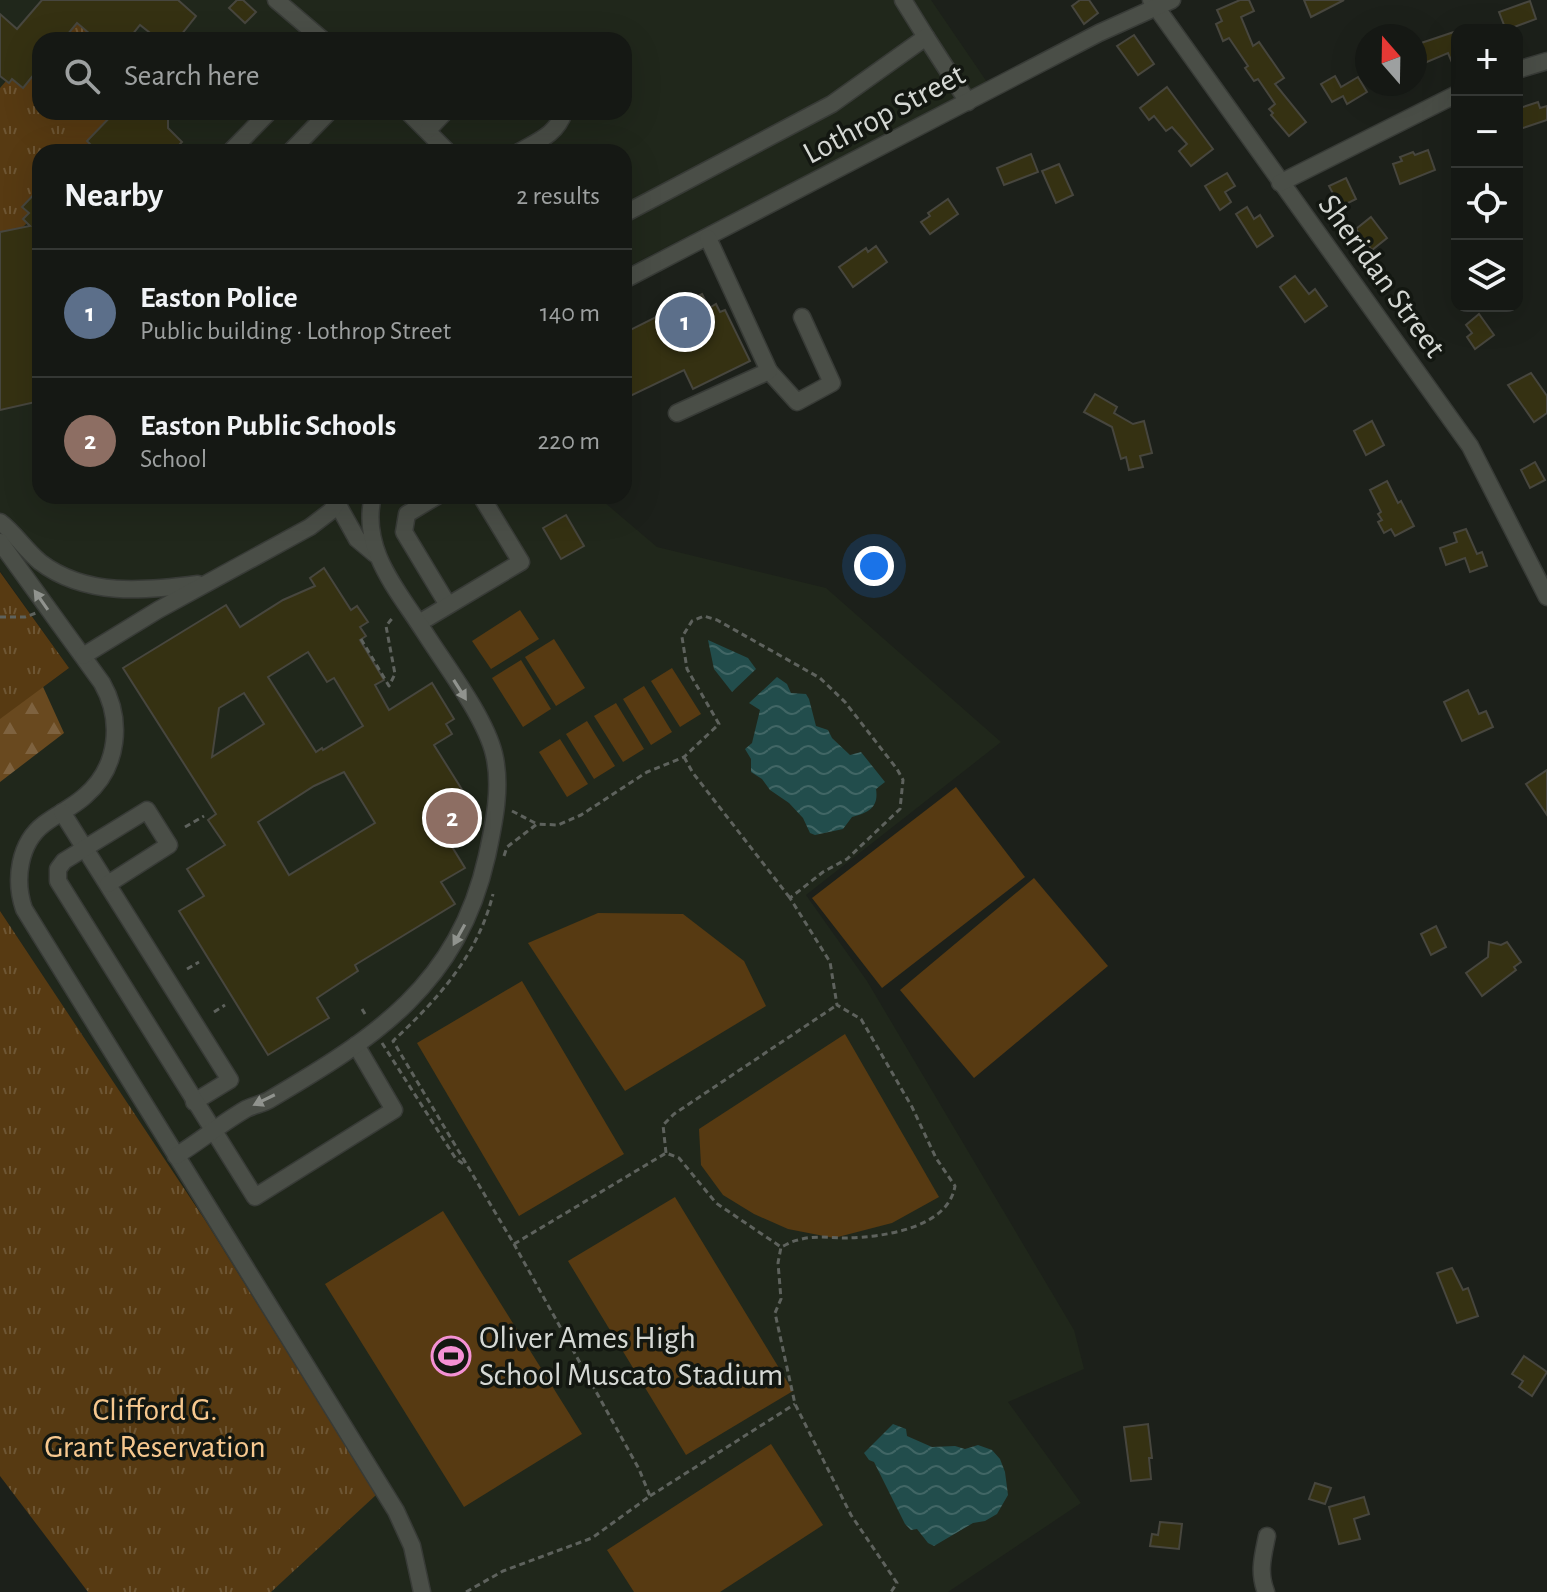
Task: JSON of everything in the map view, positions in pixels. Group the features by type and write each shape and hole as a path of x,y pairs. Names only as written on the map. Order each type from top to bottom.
{"street":[{"path":"276,0 314,32"},
{"path":"903,0 968,102"},
{"name":"Lothrop Street","path":"632,276 1160,2"},
{"name":"Sheridan Street","path":"1160,2 1280,183 1470,446 1547,597"},
{"path":"632,210 832,104 926,37"},
{"path":"1523,68 1547,61"},
{"path":"1280,183 1453,96"},
{"path":"238,144 261,120"},
{"path":"298,144 321,120"},
{"path":"417,120 441,144"},
{"path":"428,130 437,120"},
{"path":"534,144 548,136 561,120"},
{"path":"708,238 769,371 797,402 832,383 802,317"},
{"path":"677,413 769,371"},
{"path":"83,656 158,610 318,522 332,504"},
{"path":"176,1156 388,1022 414,997 456,942 480,886 496,803 495,764 488,737 375,554 357,539 340,504"},
{"path":"372,504 370,517 375,554"},
{"path":"424,504 407,514 404,532 448,605"},
{"path":"419,623 521,562 486,504"},
{"path":"0,522 43,564 87,584 143,590 212,582"},
{"path":"0,542 108,693 115,717 114,742 108,766 94,787 39,828 27,846 20,867 21,899 29,919 400,1519 415,1558 422,1592"},
{"path":"108,884 169,845 147,810 62,863 57,873 59,885 255,1197 394,1110 356,1045"},
{"path":"62,812 230,1080 194,1102"},
{"path":"1266,1592 1261,1565 1267,1536"}],"path":[{"path":"0,617 25,617 46,608"},
{"path":"361,639 389,686 395,674 386,626 394,616"},
{"path":"496,803 537,824 558,825 581,815 647,772 684,757 719,724 687,669 682,637 692,621 704,616 717,620 820,678 845,702 903,780 900,809 847,859 823,872 790,898"},
{"path":"684,757 693,773 790,898 830,962 837,1005"},
{"path":"185,827 204,816"},
{"path":"501,864 507,847 537,824"},
{"path":"495,885 478,938 463,964 431,1006 393,1041 514,1244 639,1469 650,1496"},
{"path":"187,969 199,962"},
{"path":"214,1012 225,1005"},
{"path":"666,1153 663,1125 674,1114 837,1005"},
{"path":"781,1247 798,1239 873,1236 901,1230 942,1212 953,1200 955,1186 936,1158 912,1107 861,1019 837,1005"},
{"path":"382,1043 456,1159 468,1167"},
{"path":"514,1244 666,1153"},
{"path":"666,1153 679,1158 716,1203 781,1247"},
{"path":"781,1247 778,1263 781,1299 775,1313 795,1404 851,1515 897,1583 891,1592"},
{"path":"466,1592 503,1571 592,1538 650,1496 795,1404"}],"shaded area":[{"path":"0,0 931,0 987,82 632,265 632,144 32,144 32,504 606,504 657,547 826,588 1001,742 806,895 867,981 1074,1330 1084,1369 1008,1402 1081,1503 948,1592 271,1592 205,1220 0,911 0,719 69,668 0,571"}],"green space":[{"path":"77,23 88,32 70,32"},
{"path":"32,76 32,120 107,120 87,141 90,144 32,144 32,196 23,206 29,213 23,219 27,223 22,228 0,232 0,88 12,79 23,87"},
{"path":"0,572 69,668 0,719"},
{"path":"520,610 539,639 491,669 472,641"},
{"path":"0,623 39,678 64,733 0,782"},
{"path":"554,639 585,688 556,706 525,657"},
{"path":"521,660 551,709 523,727 492,678"},
{"path":"672,668 701,714 680,727 651,681"},
{"path":"644,686 672,732 651,745 623,699"},
{"path":"616,703 644,749 623,762 594,716"},
{"path":"587,721 615,766 594,779 566,734"},
{"path":"560,739 588,784 567,797 539,752"},
{"path":"956,787 1025,877 882,988 812,898"},
{"path":"1034,878 1108,966 974,1078 900,990"},
{"name":"Clifford G. Grant Reservation","path":"0,911 205,1220 376,1495 271,1592 88,1592 0,1476"},
{"path":"598,913 683,914 744,961 766,1006 625,1091 528,943"},
{"path":"522,981 624,1154 519,1216 417,1043"},
{"path":"845,1034 939,1197 892,1223 834,1238 788,1229 754,1214 723,1195 701,1165 699,1129"},
{"path":"675,1197 793,1391 686,1455 568,1261"},
{"name":"Oliver Ames High School Muscato Stadium","path":"443,1211 582,1434 464,1507 325,1284"},
{"path":"771,1444 823,1525 720,1592 634,1592 607,1550"}],"water":[{"path":"708,640 748,658 756,669 732,692 714,669"},
{"path":"777,677 787,684 791,693 806,694 816,726 828,730 850,755 861,752 885,782 876,789 876,801 871,809 852,817 843,829 815,835 810,833 803,818 789,803 751,772 751,759 745,749 752,743 760,710 749,703"},
{"path":"893,1424 906,1429 907,1436 932,1447 965,1449 978,1445 992,1450 1005,1472 1008,1495 997,1514 973,1523 934,1546 917,1529 911,1530 905,1524 874,1462 864,1453"}],"building":[{"path":"42,0 178,0 196,16 183,32 149,32 140,25 134,32 88,32 77,23 70,32 32,32 32,77 23,88 12,79 9,83 0,76 0,14 17,29"},
{"path":"237,0 243,0 256,12 245,23 229,8"},
{"path":"1080,0 1089,0 1098,13 1084,24 1072,6"},
{"path":"1240,0 1249,0 1254,11 1241,17 1253,46 1259,42 1284,78 1275,84 1306,122 1289,136 1271,115 1273,113 1269,109 1275,104 1258,79 1254,81 1229,38 1223,41 1216,24 1222,21 1217,10"},
{"path":"1304,0 1344,0 1311,17"},
{"path":"1530,1 1536,19 1522,24 1504,24 1499,12"},
{"path":"1451,33 1451,60 1448,53 1427,62 1427,41"},
{"path":"1134,35 1154,64 1138,75 1117,46"},
{"path":"1335,76 1341,87 1355,79 1355,96 1360,96 1347,104 1343,96 1332,102 1321,84"},
{"path":"1167,87 1213,149 1191,166 1179,151 1187,144 1172,127 1166,131 1154,116 1149,120 1140,108"},
{"path":"1538,102 1540,108 1547,106 1547,120 1523,128 1523,107"},
{"path":"107,120 168,120 168,128 182,142 90,144 87,141"},
{"path":"1428,150 1435,170 1400,184 1393,164 1402,161 1400,157"},
{"path":"1031,154 1038,172 1004,185 997,168"},
{"path":"1059,164 1073,195 1056,203 1042,171"},
{"path":"1227,173 1235,186 1225,192 1231,202 1220,210 1205,186"},
{"path":"1346,178 1356,199 1340,207 1329,186"},
{"path":"32,196 32,403 0,410 0,232 30,226 23,219 29,213 22,207"},
{"path":"948,199 958,214 930,234 921,222"},
{"path":"1247,207 1254,219 1260,215 1273,236 1257,247 1236,214"},
{"path":"1371,217 1387,238 1372,250 1356,229"},
{"path":"876,246 887,262 853,287 839,267 866,248 868,252"},
{"path":"1295,276 1309,294 1315,289 1327,306 1305,322 1280,287"},
{"path":"702,294 709,308 716,304 720,312 725,310 750,361 693,389 684,370 632,395 632,329"},
{"path":"1479,314 1494,335 1475,349 1467,337 1472,333 1466,325"},
{"path":"1531,373 1547,396 1547,413 1534,422 1508,385"},
{"path":"1095,394 1117,407 1114,413 1133,424 1144,421 1152,453 1140,456 1143,467 1129,470 1126,457 1121,459 1112,427 1084,412"},
{"path":"1372,421 1384,445 1366,455 1354,431"},
{"path":"1535,462 1545,480 1530,488 1521,470"},
{"path":"1387,481 1414,526 1395,536 1391,529 1384,533 1378,522 1382,520 1378,514 1381,512 1370,490"},
{"path":"566,515 584,546 561,559 543,528"},
{"path":"1466,529 1477,554 1482,552 1487,566 1470,572 1465,558 1446,565 1440,548 1457,542 1454,533"},
{"path":"324,568 351,610 357,606 368,622 360,627 366,636 360,640 384,680 375,685 389,710 432,683 454,719 446,724 452,734 434,745 471,804 438,824 465,868 441,882 455,904 355,965 358,971 317,998 329,1018 268,1055 179,911 204,896 187,869 225,845 208,820 216,814 123,668 226,605 240,627 283,600 315,586 310,578","holes":["308,652 327,682 334,678 363,726 316,752 268,677","244,693 264,724 212,757 219,708","344,772 375,823 289,875 258,822 314,786"]},
{"path":"1468,690 1479,714 1486,711 1493,727 1462,741 1444,702"},
{"path":"1547,770 1547,815 1526,784"},
{"path":"1436,926 1446,947 1431,955 1421,934"},
{"path":"1489,942 1501,945 1507,942 1521,962 1514,967 1516,970 1482,996 1466,973 1488,957"},
{"path":"1452,1268 1463,1290 1468,1288 1478,1316 1457,1323 1437,1273"},
{"path":"1524,1356 1547,1372 1532,1396 1519,1387 1523,1381 1512,1374"},
{"path":"1148,1424 1151,1479 1131,1481 1124,1427"},
{"path":"1315,1483 1331,1488 1325,1504 1309,1499"},
{"path":"1364,1497 1369,1514 1354,1519 1360,1539 1339,1544 1329,1507"},
{"path":"1160,1522 1182,1524 1179,1549 1150,1546 1152,1534 1158,1535"}],"place":[{"name":"Easton Police","path":"685,322"},
{"name":"Easton Public Schools","path":"452,818"},
{"name":"Oliver Ames High School Muscato Stadium","path":"451,1356"}]}
